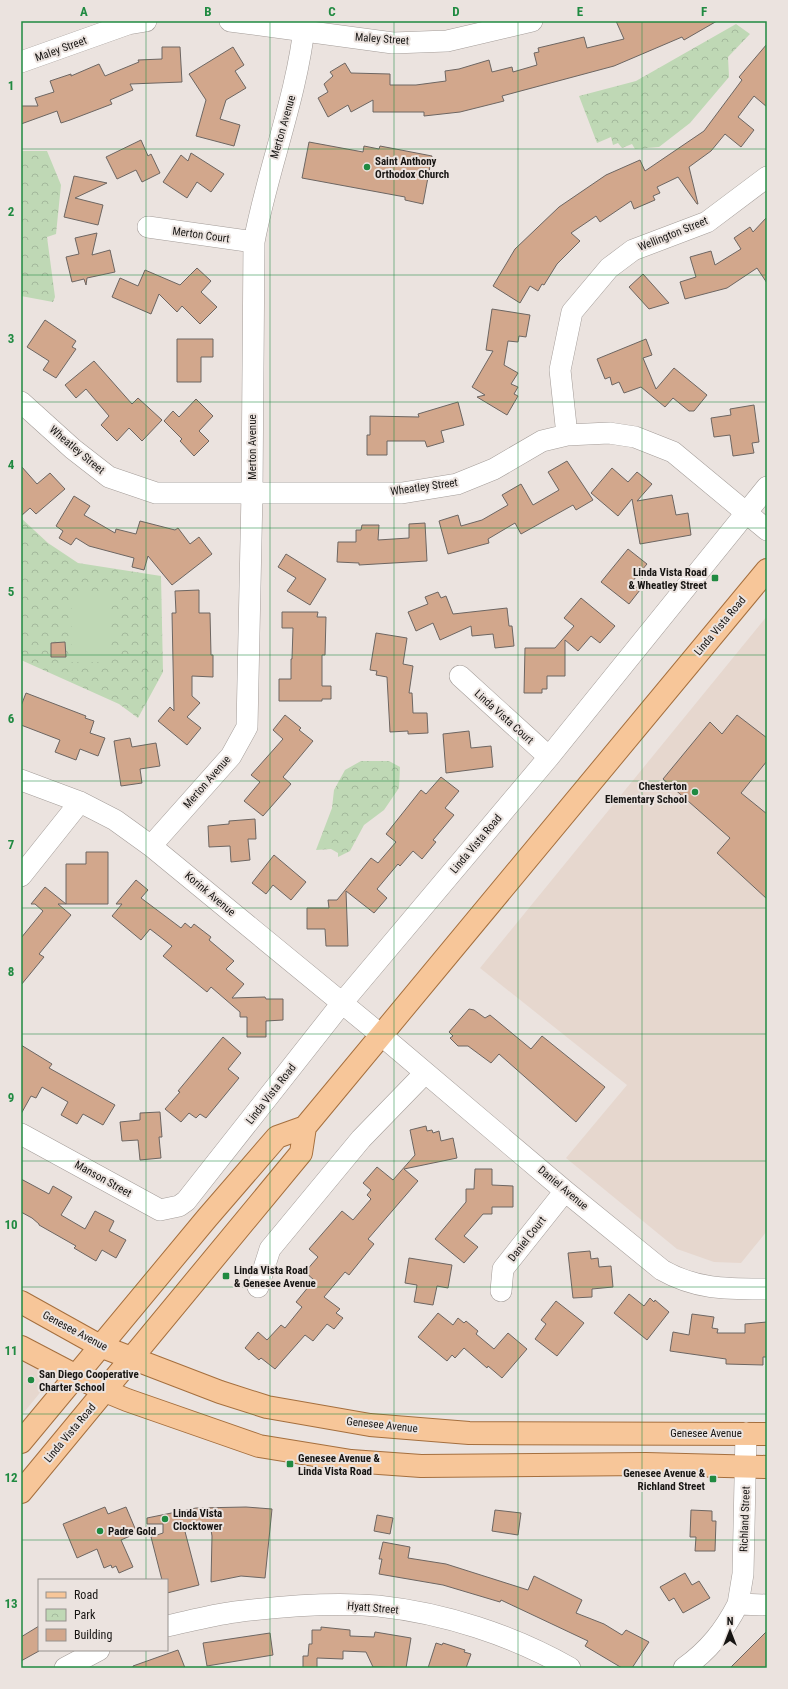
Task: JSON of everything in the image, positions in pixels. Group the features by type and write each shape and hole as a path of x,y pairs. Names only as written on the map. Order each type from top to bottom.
{"main road":[{"name":"Linda Vista Road","path":"21,1492 301,1153 305,1127 767,570"},
{"path":"21,1442 100,1346 277,1137 305,1127"},
{"name":"Genesee Avenue","path":"21,1302 100,1346 220,1392 267,1407 370,1425 469,1433 756,1434"},
{"path":"21,1347 105,1391 181,1420 259,1446 351,1461 421,1466 646,1464 756,1467"}],"street":[{"name":"Maley Street","path":"21,62 128,24 146,21"},
{"name":"Maley Street","path":"230,21 305,26 393,43 447,40 532,21"},
{"name":"Merton Avenue","path":"151,846 231,756 247,727 252,493 254,242 261,205 299,68 305,26"},
{"name":"Wellington Street","path":"567,435 560,370 572,312 608,268 633,250 708,222 767,177"},
{"name":"Merton Court","path":"148,227 254,242"},
{"name":"Wheatley Street","path":"21,402 73,449 109,477 156,493 402,493 457,484 494,469 542,441 567,435 608,433 634,437 673,452 767,530"},
{"name":"Linda Vista Road","path":"186,1201 342,1003 549,757 767,487"},
{"name":"Linda Vista Court","path":"460,676 549,757"},
{"name":"Korink Avenue","path":"21,780 80,802 114,820 151,846 381,1035"},
{"path":"21,876 80,802"},
{"name":"Daniel Avenue","path":"381,1035 565,1191 662,1270 678,1279 714,1288 767,1289"},
{"path":"258,1287 270,1249 361,1139 425,1073"},
{"name":"Manson Street","path":"21,1134 160,1210 179,1206 186,1201"},
{"name":"Daniel Court","path":"501,1291 503,1269 565,1191"},
{"name":"Richland Street","path":"684,1668 702,1655 727,1625 738,1604 744,1574 756,1467 756,1434"},
{"name":"Hyatt Street","path":"168,1626 234,1612 318,1604 377,1606 429,1615 496,1633 570,1668"},
{"path":"738,1604 767,1605"},
{"path":"65,1668 97,1651"}],"shaded area":[{"name":"Chesterton Elementary School","path":"767,616 767,1231 741,1263 714,1262 677,1249 566,1158 627,1085 480,968"},
{"name":"San Diego Cooperative Charter School","path":"21,1356 34,1363 40,1371 43,1389 21,1416"}],"green space":[{"path":"736,24 750,34 728,57 729,77 690,123 659,147 635,149 632,144 622,148 618,143 613,145 611,137 597,143 579,96 636,81"},
{"path":"21,151 47,151 61,185 56,234 47,237 55,297 53,302 21,296"},
{"path":"21,518 48,543 78,563 161,576 163,672 138,718 119,704 21,660"},
{"path":"72,593 109,593 109,662 72,662"},
{"path":"361,761 389,761 400,767 399,788 384,810 364,825 350,851 338,857 338,853 331,849 316,850 332,808 334,790 345,770"}],"building":[{"path":"616,21 717,21 684,40 682,37 614,66 502,96 504,101 460,112 424,116 424,112 373,112 373,100 351,112 348,105 328,117 318,98 328,92 324,84 333,76 330,72 345,63 351,73 390,74 390,85 416,85 446,81 445,71 459,69 489,60 492,72 512,67 513,72 537,65 534,53 539,52 538,48 584,37 587,48 624,39"},
{"path":"767,44 767,107 754,96 738,117 754,130 741,147 725,134 711,151 689,167 698,204 678,177 657,187 660,193 653,196 655,200 634,209 631,201 600,222 596,216 571,233 580,241 557,264 544,285 542,284 538,291 530,286 520,303 493,286 515,249 559,207 606,175 640,160 645,171 704,131 742,80 739,77"},
{"path":"162,47 180,47 182,82 130,84 133,90 110,100 112,104 70,120 61,123 57,111 21,124 21,106 38,106 35,98 54,92 50,81 71,74 71,76 99,64 105,76 139,62 138,60 162,59"},
{"path":"233,47 244,65 235,71 246,88 226,100 220,119 240,125 234,146 196,136 206,100 189,74"},
{"path":"141,140 148,156 151,154 160,173 142,182 136,170 117,179 106,157"},
{"name":"Saint Anthony Orthodox Church","path":"309,142 363,152 364,146 379,149 380,146 432,156 423,204 405,200 405,197 302,178"},
{"path":"191,153 224,174 211,192 197,182 187,198 163,182 181,155 188,161"},
{"path":"74,176 107,183 75,198 103,205 98,225 64,217"},
{"path":"767,217 767,283 757,268 727,288 685,299 680,282 696,277 690,257 711,251 715,265 741,249 734,238 750,227 753,232"},
{"path":"97,233 92,255 110,250 115,272 87,278 86,285 84,279 72,282 66,257 79,254 75,238"},
{"path":"197,268 211,281 201,292 217,307 200,324 182,306 177,312 159,294 151,314 112,297 120,278 138,286 145,270 180,285"},
{"path":"643,274 669,303 649,309 629,287"},
{"path":"492,309 530,315 526,337 519,336 518,342 508,341 504,365 518,373 511,384 518,387 514,394 518,396 507,415 477,397 485,395 472,387 493,351 486,350"},
{"path":"45,320 76,341 72,347 76,349 56,378 43,370 49,361 27,347"},
{"path":"177,339 213,339 213,357 201,357 201,382 177,382"},
{"path":"646,339 652,355 643,358 656,389 674,368 707,395 694,411 689,411 673,398 665,407 641,387 624,393 619,382 612,385 610,377 605,379 597,359"},
{"path":"94,361 132,404 138,398 162,420 142,441 129,428 117,441 101,425 109,416 86,389 76,398 65,385"},
{"path":"196,399 213,416 199,431 209,441 194,456 180,441 182,439 164,421 173,411 179,417"},
{"path":"458,402 464,425 441,431 444,442 427,447 425,441 387,441 387,455 367,455 367,435 370,435 370,416 419,417 418,414"},
{"path":"754,405 759,442 752,443 754,453 733,456 730,435 714,437 711,418 731,415 730,409"},
{"path":"567,461 593,500 576,510 573,505 521,534 515,523 488,539 489,543 448,554 439,521 458,515 461,526 482,520 508,505 502,495 521,484 533,505 559,490 548,472"},
{"path":"21,466 37,484 50,473 65,489 36,514 30,508 21,516"},
{"path":"612,468 628,482 637,472 652,484 637,501 672,495 676,515 688,513 691,535 640,544 632,499 618,516 591,493"},
{"path":"74,496 90,506 84,515 115,533 116,529 136,534 140,521 175,530 178,528 190,544 199,537 212,554 172,585 148,556 144,570 132,567 134,558 89,546 76,538 71,545 59,538 63,531 56,526"},
{"path":"425,523 427,561 359,565 359,563 337,562 338,542 356,542 356,530 361,530 362,525 379,525 378,540 409,538 409,524"},
{"path":"628,549 647,564 631,583 640,590 629,604 601,582"},
{"path":"286,554 326,579 310,605 287,591 296,578 278,567"},
{"path":"199,590 199,613 210,613 213,677 192,676 192,696 200,703 187,717 201,728 187,745 158,721 170,707 174,711 172,613 176,613 175,591"},
{"path":"438,592 441,598 446,596 453,614 507,608 509,626 512,626 514,646 495,648 493,634 472,636 471,626 440,640 433,623 416,631 408,612 428,604 425,597"},
{"path":"581,598 615,626 600,643 591,636 578,651 565,640 565,676 547,676 547,689 542,689 542,693 524,693 525,648 555,648 574,626 564,618"},
{"path":"282,612 318,612 317,617 326,617 325,655 322,655 322,686 331,686 331,699 322,699 322,701 279,701 279,679 291,679 292,659 293,628 282,628"},
{"path":"376,633 407,638 403,664 413,666 409,693 412,693 413,713 427,713 428,733 408,734 408,731 390,732 387,677 376,675 377,671 370,670"},
{"path":"65,642 66,657 51,657 51,643"},
{"path":"26,693 86,716 85,718 94,721 90,733 105,738 98,756 80,749 76,760 55,752 60,740 21,725 21,706"},
{"path":"285,715 301,728 299,730 313,741 283,777 291,784 263,816 244,801 260,782 251,775 283,739 273,730"},
{"path":"737,715 767,738 767,761 741,793 767,814 767,899 717,853 730,838 663,779 710,722 722,734"},
{"path":"469,731 471,748 491,746 493,767 446,773 443,734"},
{"path":"130,738 132,747 156,743 160,766 140,769 142,783 121,786 114,741"},
{"path":"441,777 459,791 445,808 454,815 433,840 436,842 422,859 413,851 400,866 398,864 377,889 387,898 374,913 346,891 348,946 326,946 325,929 307,929 307,908 329,908 328,900 337,900 371,858 378,863 396,842 386,834 421,790 426,794"},
{"path":"255,819 256,839 248,839 250,860 231,862 230,846 209,847 208,826 229,824 229,821"},
{"path":"86,852 108,852 108,904 66,904 66,864 86,864"},
{"path":"274,855 306,882 291,900 273,885 266,894 252,883"},
{"path":"136,880 148,890 141,898 181,928 185,923 191,928 194,924 211,937 209,940 234,961 226,969 244,984 232,998 265,997 266,999 283,999 283,1020 266,1021 266,1037 247,1037 247,1017 240,1017 240,1012 211,987 207,992 163,956 172,946 150,929 141,940 112,916 122,904 116,904"},
{"path":"45,887 66,904 58,904 71,915 39,954 44,957 21,985 21,938 43,911 35,904 31,904"},
{"path":"469,1009 474,1010 485,1018 490,1015 531,1049 542,1036 605,1087 576,1122 499,1054 491,1063 468,1046 458,1046 450,1038 453,1036 449,1032"},
{"path":"223,1037 241,1053 228,1069 239,1078 206,1118 200,1114 196,1118 189,1113 181,1122 165,1109"},
{"path":"21,1045 52,1064 49,1068 115,1105 103,1125 83,1114 77,1124 61,1115 68,1102 42,1087 36,1098 31,1096 21,1114"},
{"path":"160,1112 162,1137 159,1137 161,1158 140,1160 138,1140 122,1141 120,1122 140,1120 140,1113"},
{"path":"426,1126 427,1131 432,1130 433,1133 439,1131 441,1141 453,1138 457,1158 404,1169 418,1181 368,1239 374,1244 349,1275 345,1272 324,1297 340,1309 336,1313 343,1318 334,1329 327,1324 313,1341 305,1335 275,1369 261,1358 259,1360 245,1348 258,1332 267,1340 281,1325 285,1328 302,1307 296,1302 314,1280 305,1272 318,1257 309,1249 342,1211 353,1220 371,1199 367,1195 371,1190 363,1183 377,1167 393,1180 415,1155 410,1130"},
{"path":"475,1169 492,1169 492,1185 513,1186 513,1207 492,1207 492,1214 483,1214 464,1236 478,1247 464,1263 435,1239 466,1202 466,1189 474,1189"},
{"path":"21,1179 49,1194 53,1186 72,1197 61,1215 85,1229 95,1211 114,1221 109,1231 126,1240 116,1258 102,1250 96,1261 74,1248 76,1246 39,1225 32,1218 21,1212"},
{"path":"590,1251 591,1259 598,1258 599,1267 611,1266 613,1287 592,1289 592,1297 573,1298 568,1253"},
{"path":"409,1258 452,1265 448,1288 437,1286 433,1305 414,1302 417,1285 405,1283"},
{"path":"629,1294 644,1306 650,1298 654,1302 655,1300 669,1312 647,1340 614,1313"},
{"path":"556,1301 584,1323 557,1356 535,1339 546,1324 541,1320"},
{"path":"438,1313 453,1325 458,1318 464,1323 466,1321 478,1331 476,1334 494,1349 508,1333 527,1349 502,1378 488,1366 487,1368 464,1348 455,1358 452,1355 447,1361 418,1337"},
{"path":"692,1314 714,1317 712,1328 718,1329 717,1333 745,1333 745,1324 767,1322 767,1357 763,1357 763,1365 726,1364 726,1359 670,1351 673,1332 689,1335"},
{"path":"105,1507 108,1514 126,1507 137,1533 121,1540 133,1567 119,1573 116,1566 112,1568 111,1565 104,1568 97,1549 77,1558 63,1524"},
{"path":"246,1507 272,1509 265,1578 241,1576 211,1582 212,1536 210,1524 183,1524 199,1585 168,1593 168,1579 162,1579 151,1537 163,1533 163,1524 147,1524 147,1518 196,1508"},
{"path":"495,1510 521,1513 518,1535 492,1531"},
{"path":"691,1510 712,1511 712,1521 716,1521 715,1551 695,1551 696,1537 690,1537"},
{"path":"377,1515 393,1518 390,1534 374,1531"},
{"path":"383,1542 410,1547 408,1558 446,1564 528,1590 534,1576 582,1600 576,1613 604,1624 622,1635 626,1630 649,1642 632,1668 622,1668 585,1646 588,1641 501,1600 500,1602 443,1585 379,1574 382,1559 379,1559"},
{"path":"685,1573 692,1585 699,1581 710,1598 683,1613 674,1598 669,1601 660,1587"},
{"path":"38,1627 39,1651 21,1661 21,1637"},
{"path":"321,1627 350,1630 350,1636 374,1637 375,1632 411,1638 406,1668 373,1667 366,1652 343,1651 343,1659 317,1658 317,1668 303,1668 303,1656 308,1656 309,1644 312,1644 312,1630 321,1630"},
{"path":"767,1631 767,1668 730,1668"},
{"path":"270,1633 273,1655 207,1666 203,1643"},
{"path":"436,1643 442,1645 443,1643 465,1650 464,1652 471,1654 466,1668 428,1668"},
{"path":"178,1650 185,1668 133,1668 133,1666"}],"place":[{"name":"Saint Anthony Orthodox Church","path":"367,167"},
{"name":"Linda Vista Road & Wheatley Street","path":"715,578"},
{"name":"Chesterton Elementary School","path":"695,792"},
{"name":"Linda Vista Road & Genesee Avenue","path":"226,1276"},
{"name":"San Diego Cooperative Charter School","path":"31,1380"},
{"name":"Genesee Avenue & Linda Vista Road","path":"290,1464"},
{"name":"Genesee Avenue & Richland Street","path":"713,1479"},
{"name":"Linda Vista Clocktower","path":"165,1519"},
{"name":"Padre Gold","path":"100,1531"}]}
